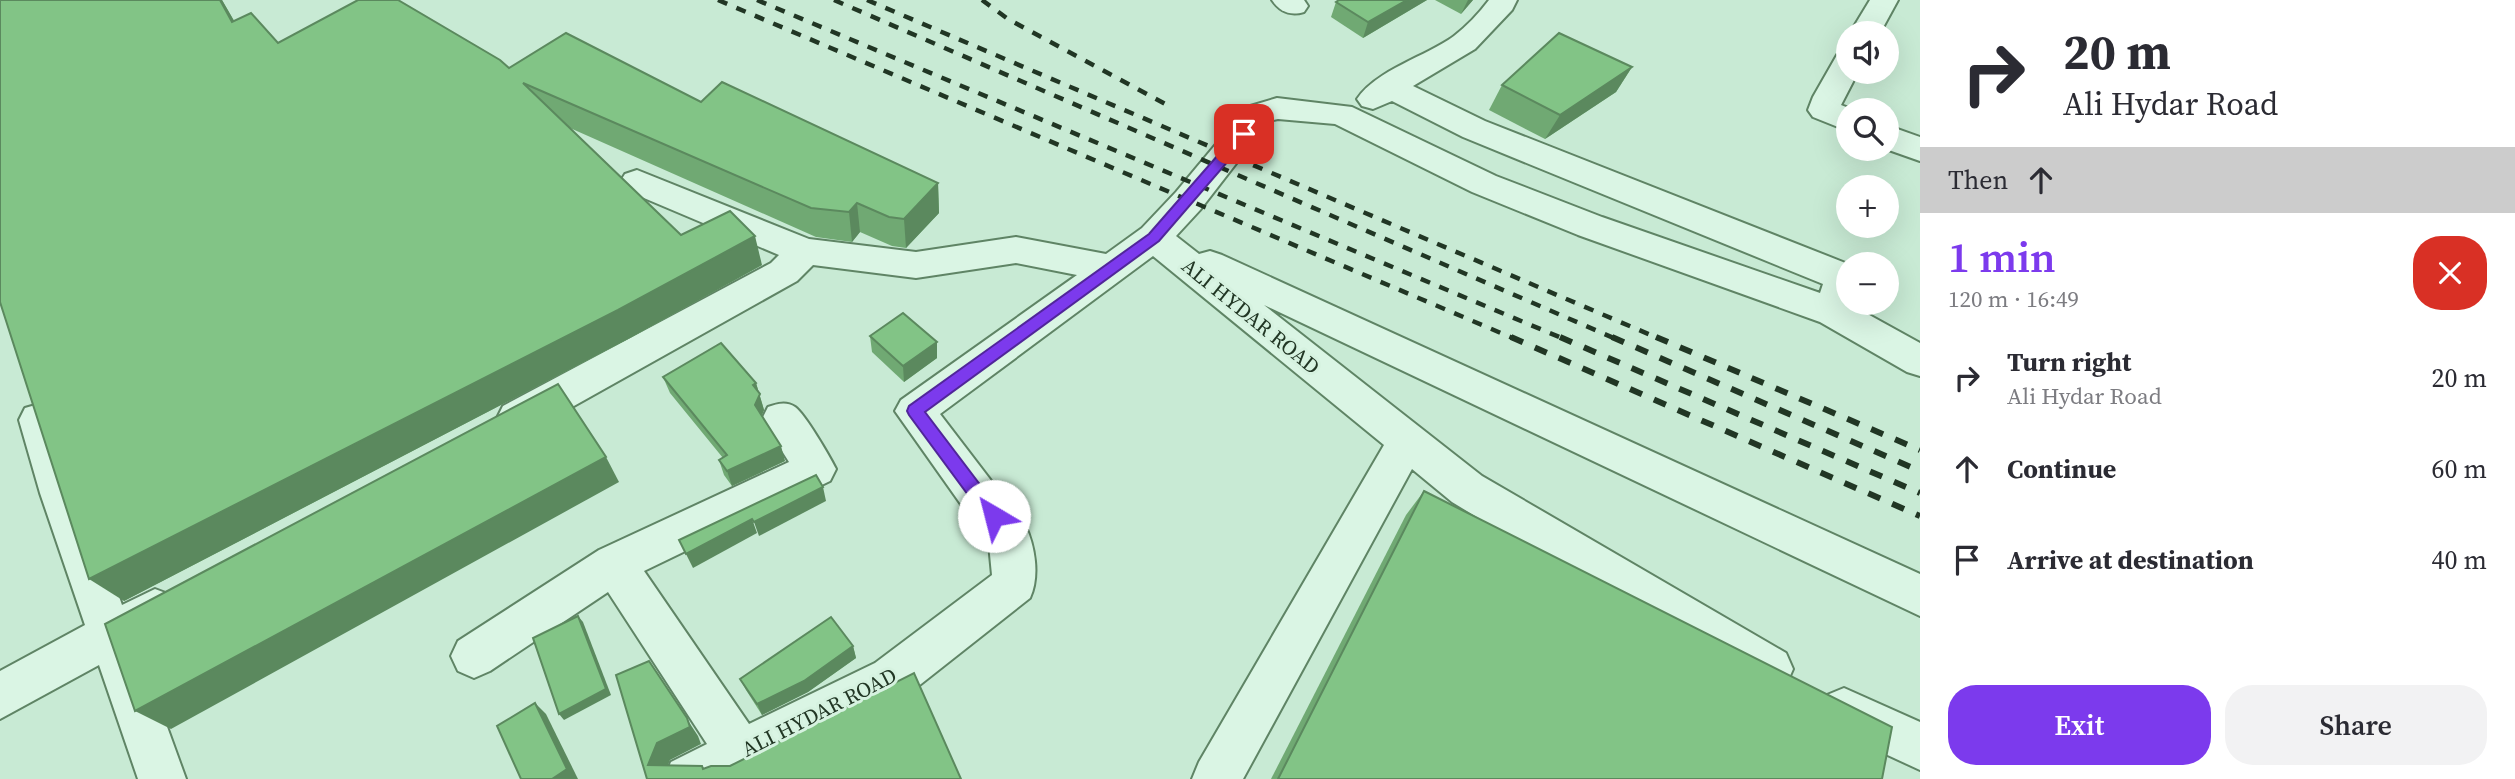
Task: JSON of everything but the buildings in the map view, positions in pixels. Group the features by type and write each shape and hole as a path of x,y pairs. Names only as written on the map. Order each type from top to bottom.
{"street":[{"path":"1341,114 1370,100 1465,42 1503,4 1503,0"},
{"path":"1872,21 1884,0"},
{"path":"1836,83 1824,110 1836,115"},
{"path":"1390,87 1474,129 1843,277 1833,312"},
{"path":"1920,361 1833,312 1590,226 1484,184 1341,114 1277,108 1258,114 1200,187 1154,237 1920,596"},
{"path":"1899,141 1920,150"},
{"path":"637,182 805,251 916,265 1016,250 1112,268"},
{"name":"ALI HYDAR ROAD","path":"688,779 891,679 1015,583 1010,537 915,411 1154,237 1467,489 1830,705 1920,746"},
{"path":"487,435 785,272 805,251"},
{"path":"29,388 61,493 162,779"},
{"path":"474,656 614,565 816,469 782,419"},
{"path":"1216,779 1407,441"},
{"path":"614,565 740,752"},
{"path":"0,696 184,595"}],"railway":[{"path":"718,0 1515,339"},
{"path":"757,0 1564,339"},
{"path":"834,0 1616,339"},
{"path":"867,0 1660,339"},
{"path":"982,0 1008,19 1167,105"},
{"path":"1511,337 1920,516"},
{"path":"1560,337 1920,493"},
{"path":"1612,337 1920,471"},
{"path":"1656,337 1920,450"}],"route":[{"path":"994,516 915,411 1154,237 1244,134"}]}
